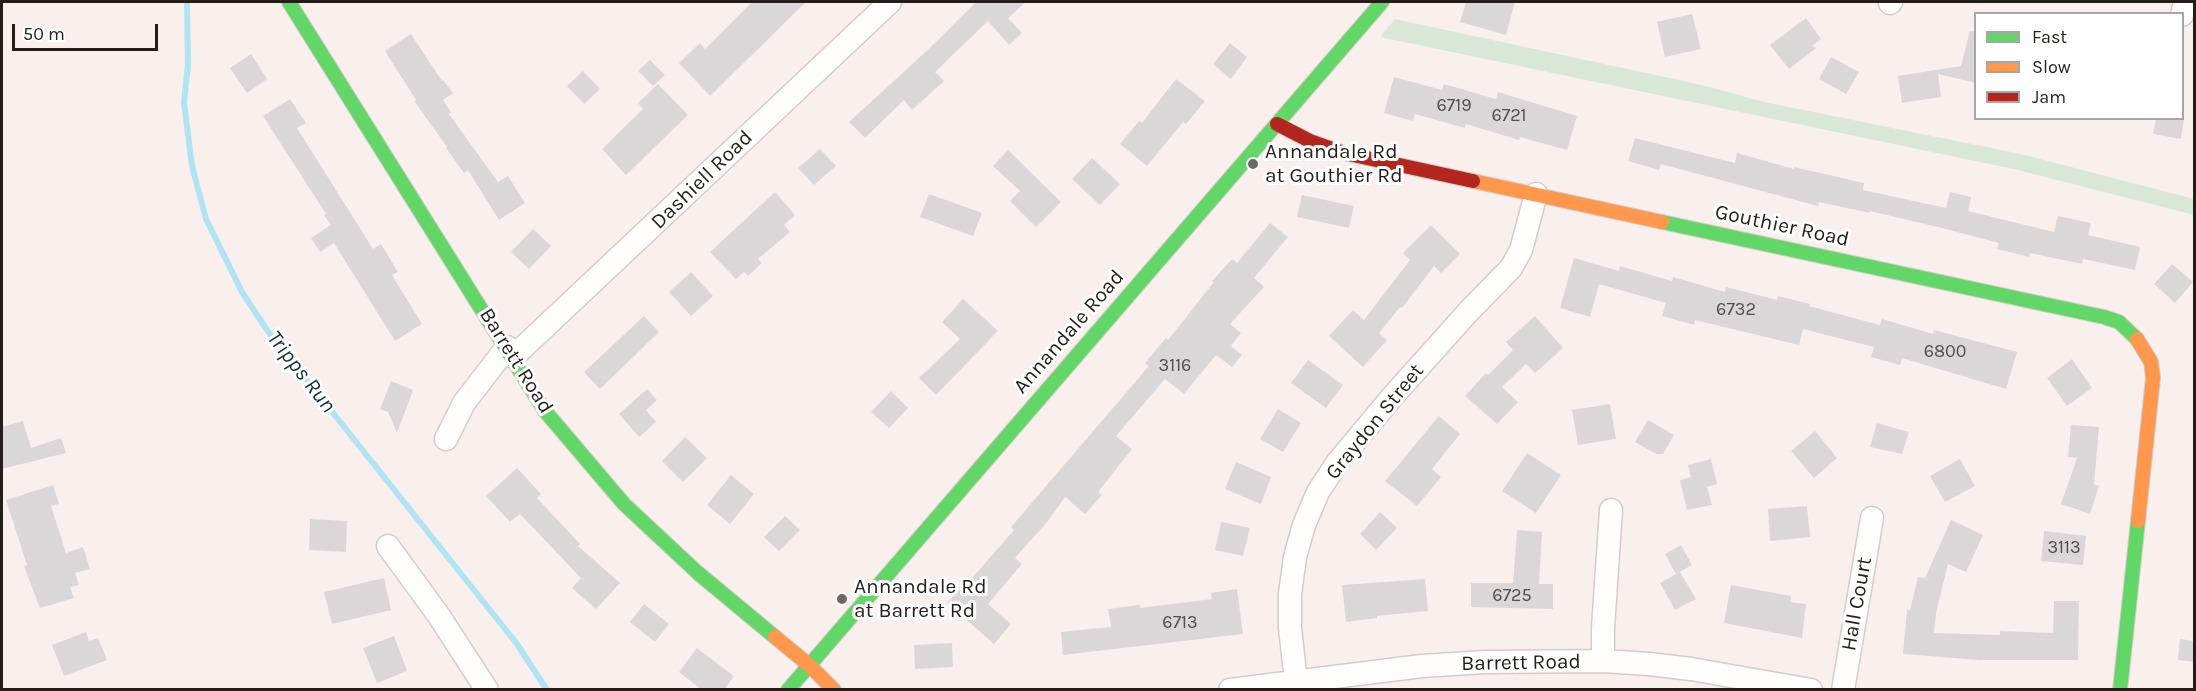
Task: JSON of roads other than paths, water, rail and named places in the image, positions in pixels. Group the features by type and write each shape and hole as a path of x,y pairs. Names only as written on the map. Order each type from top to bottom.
{"street":[{"name":"Barrett Road","path":"289,2 545,411 624,504 698,573 809,665 834,690"},
{"name":"Dashiell Road","path":"446,439 464,403 510,352 890,2"},
{"name":"Annandale Road","path":"788,690 1382,2"},
{"name":"Gouthier Road","path":"1277,124 1310,141 1344,153 2094,314 2119,322 2133,333 2144,347 2151,362 2153,378 2120,690"},
{"name":"Graydon Street","path":"1296,681 1290,628 1290,594 1295,557 1304,525 1318,492 1337,463 1392,397 1511,268 1521,250 1536,194"},
{"path":"1603,661 1611,510"},
{"name":"Hall Court","path":"1843,690 1872,518"},
{"path":"388,546 439,616 487,690"},
{"name":"Barrett Road","path":"1230,690 1422,666 1603,661 1649,663 1811,690"}],"waterway":[{"name":"Tripps Run","path":"187,2 188,65 184,102 192,166 206,219 242,292 267,330 517,644 547,690"}],"place":[{"name":"Annandale Rd at Gouthier Rd","path":"1253,164"},
{"name":"Annandale Rd at Barrett Rd","path":"842,599"}]}
